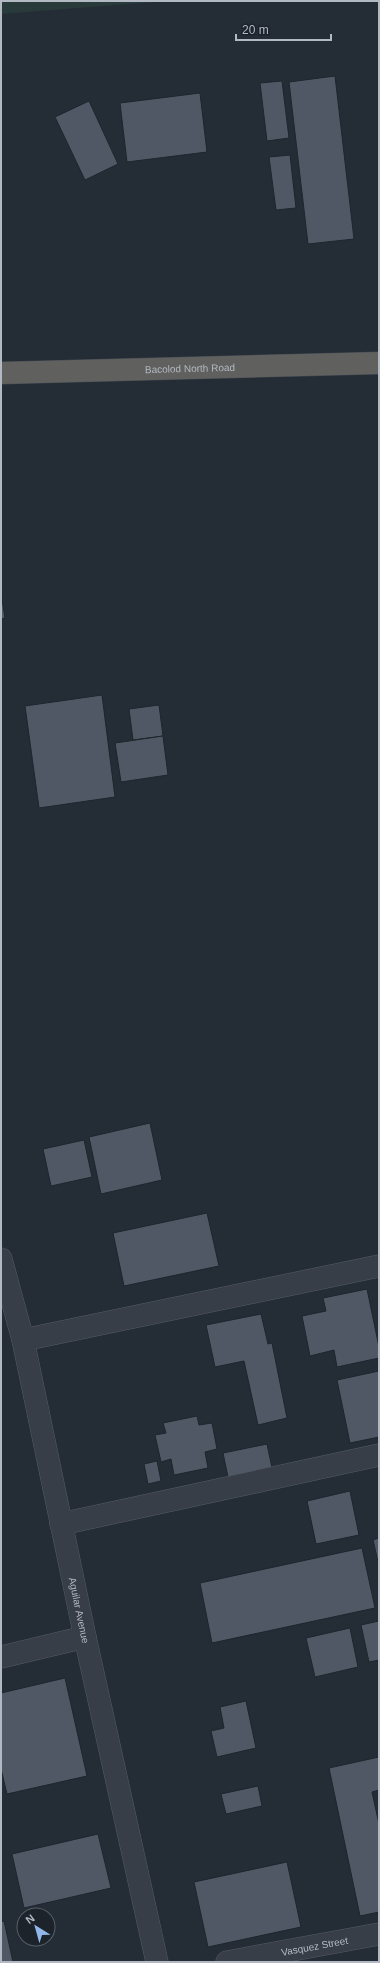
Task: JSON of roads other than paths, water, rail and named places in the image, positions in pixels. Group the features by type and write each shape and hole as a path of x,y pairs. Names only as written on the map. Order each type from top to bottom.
{"highway":[{"name":"Bacolod North Road","path":"1,373 379,363"}],"street":[{"name":"Aguilar Avenue","path":"1,1259 23,1340 85,1637 157,1962"},
{"path":"23,1340 379,1266"},
{"path":"61,1524 379,1455"},
{"path":"1,1657 85,1637"},
{"name":"Vasquez Street","path":"226,1962 379,1934"}]}
